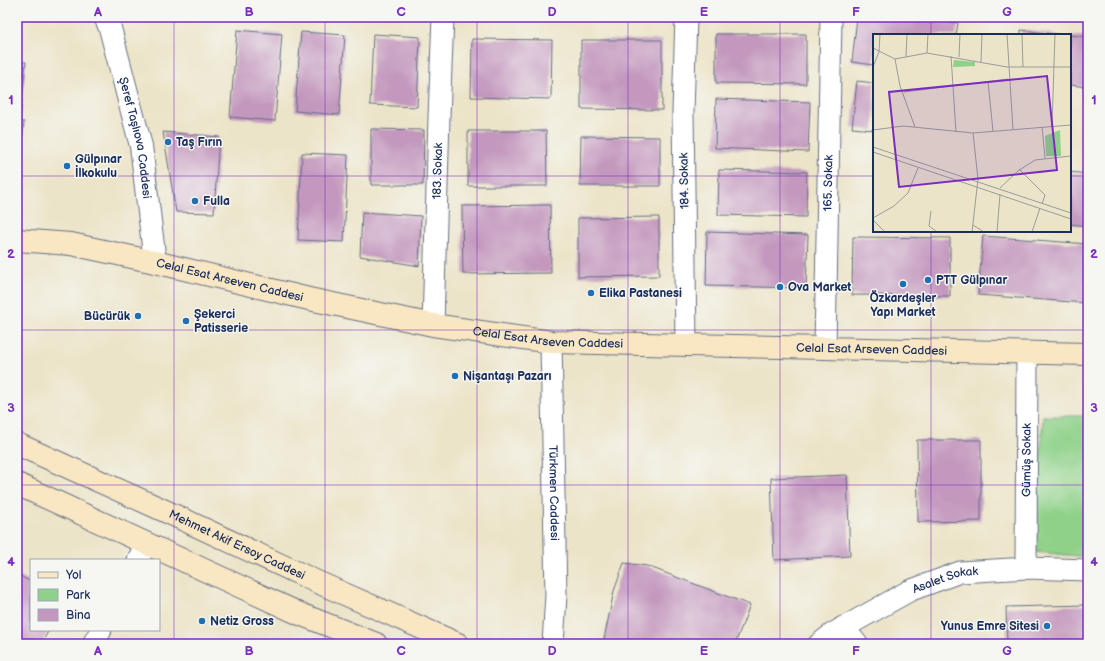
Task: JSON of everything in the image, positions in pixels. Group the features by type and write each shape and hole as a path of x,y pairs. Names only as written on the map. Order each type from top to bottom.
{"main road":[{"name":"Celal Esat Arseven Caddesi","path":"17,240 71,244 155,262 309,299 433,325 551,342 1088,354"},
{"name":"Mehmet Akif Ersoy Caddesi","path":"17,444 315,581 458,644"},
{"path":"17,484 142,551 376,644"}],"street":[{"name":"Şeref Taşlıova Caddesi","path":"105,17 110,28 141,146 155,262"},
{"name":"183. Sokak","path":"433,325 443,17"},
{"name":"184. Sokak","path":"686,17 683,112 686,345"},
{"name":"165. Sokak","path":"825,348 831,17"},
{"name":"Türkmen Caddesi","path":"551,342 556,594 553,644"},
{"name":"Gümüş Sokak","path":"1026,568 1027,353"},
{"name":"Asalet Sokak","path":"819,644 843,627 909,591 960,572 1026,568 1088,570"},
{"path":"843,627 857,644"},
{"path":"93,644 100,631"}],"green space":[{"path":"1088,412 1088,557 1035,552 1043,416 1086,416"}],"building":[{"path":"857,17 901,17 958,23 956,34 873,34 873,65 852,62"},
{"path":"237,30 282,34 275,121 230,117"},
{"path":"1021,30 1058,34 1021,34"},
{"path":"301,32 345,35 339,115 295,111"},
{"path":"373,34 420,37 417,107 370,105"},
{"path":"716,34 806,34 806,84 716,83"},
{"path":"1071,35 1088,37 1088,87 1071,85"},
{"path":"472,39 552,40 551,99 471,97"},
{"path":"581,40 662,40 662,110 581,109"},
{"path":"17,61 26,62 20,121 24,122 18,179 17,179"},
{"path":"857,81 873,83 873,130 852,128"},
{"path":"716,99 810,102 808,152 715,148"},
{"path":"371,129 424,130 423,185 371,185"},
{"path":"468,131 546,131 547,186 468,186"},
{"path":"163,132 219,137 214,213 176,212"},
{"path":"581,136 660,137 660,186 580,186"},
{"path":"302,153 348,155 344,242 298,240"},
{"path":"719,170 807,172 806,217 718,215"},
{"path":"1071,172 1088,174 1088,226 1071,224"},
{"path":"550,205 551,273 463,274 462,206"},
{"path":"362,212 421,216 419,266 360,256"},
{"path":"659,217 659,276 578,277 578,218"},
{"path":"707,232 808,235 806,288 706,286"},
{"path":"983,236 1088,244 1086,303 978,295"},
{"path":"853,237 950,238 950,296 852,295"},
{"path":"917,440 981,440 981,521 918,522"},
{"path":"847,475 850,556 774,560 771,478"},
{"path":"624,563 647,566 750,605 735,644 603,644 614,591"},
{"path":"17,574 30,581 30,631 48,631 41,644 17,644"},
{"name":"Yunus Emre Sitesi","path":"1088,605 1088,644 1007,644 1006,607"}],"place":[{"name":"Taş Fırın","path":"168,142"},
{"name":"Gülpınar İlkokulu","path":"67,166"},
{"name":"Fulla","path":"195,201"},
{"name":"PTT Gülpınar","path":"928,280"},
{"name":"Özkardeşler Yapı Market","path":"903,284"},
{"name":"Ova Market","path":"780,287"},
{"name":"Elika Pastanesi","path":"591,293"},
{"name":"Bücürük","path":"138,316"},
{"name":"Şekerci Patisserie","path":"186,321"},
{"name":"Nişantaşı Pazarı","path":"455,376"},
{"name":"Netiz Gross","path":"202,621"},
{"name":"Yunus Emre Sitesi","path":"1047,626"}]}
